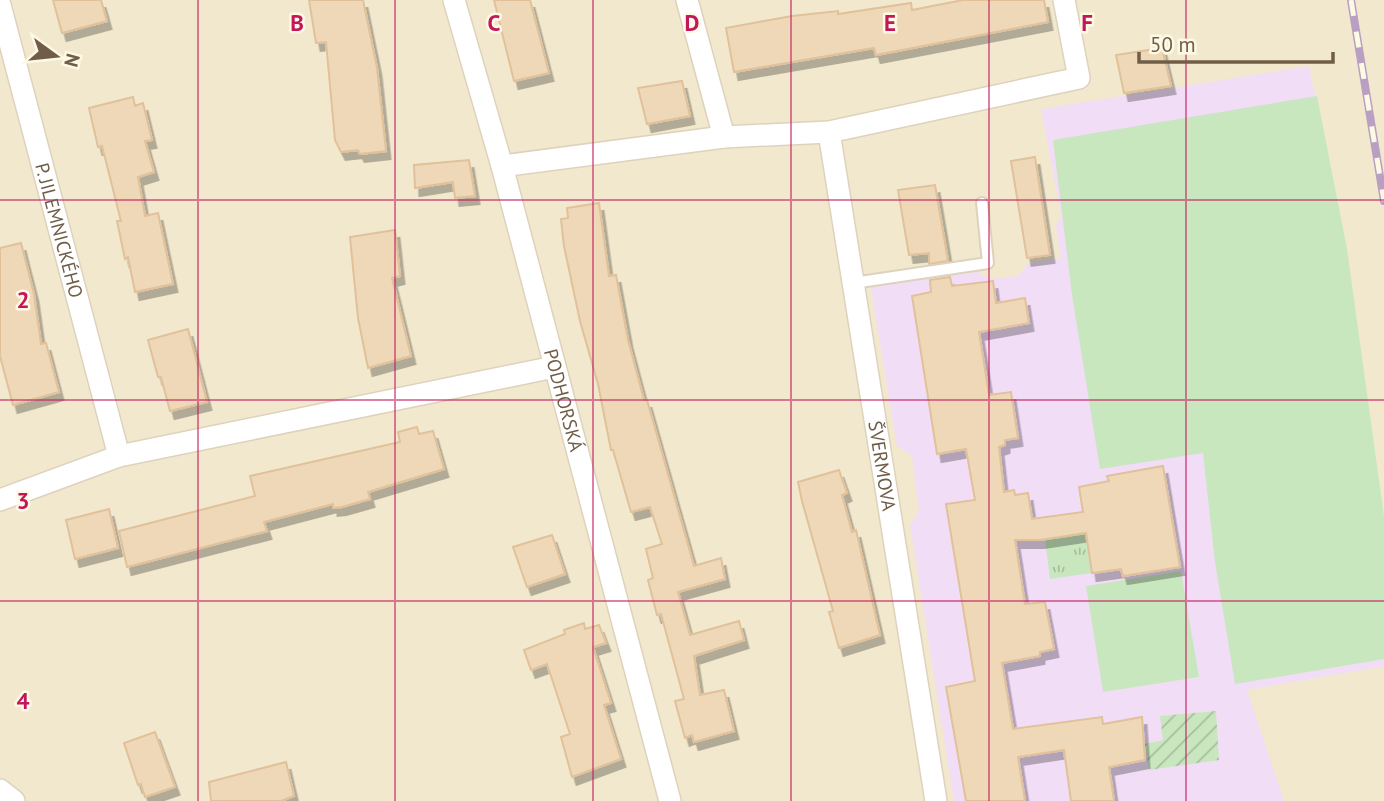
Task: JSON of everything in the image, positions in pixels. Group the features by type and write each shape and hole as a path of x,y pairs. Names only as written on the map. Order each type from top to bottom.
{"street":[{"name":"PODHORSKÁ","path":"454,0 502,166 670,801"},
{"path":"687,0 724,137"},
{"path":"502,166 724,137 829,132 1079,78 1064,0"},
{"name":"P. JILEMNICKÉHO","path":"0,5 119,456"},
{"name":"ŠVERMOVA","path":"829,132 936,801"},
{"path":"0,500 119,456 554,367"},
{"path":"0,790 14,801"}],"lane":[{"path":"853,283 988,263 982,203"}],"shaded area":[{"path":"0,0 1384,0 1384,801 0,801"},
{"path":"1309,66 1345,242 1384,533 1384,666 1247,690 1284,801 954,801 910,525 919,511 912,456 897,446 870,283 974,270 989,279 1018,276 1029,263 1061,258 1056,226 1061,215 1041,109"}],"green space":[{"path":"1317,96 1347,249 1384,516 1384,659 1235,684 1215,562 1203,453 1100,469 1072,295 1053,140"},
{"path":"1086,533 1092,573 1050,579 1045,539"},
{"path":"1181,571 1199,677 1103,692 1086,586"},
{"path":"1216,711 1219,760 1149,770 1145,744 1163,740 1160,716"}],"building":[{"path":"53,0 101,0 107,21 62,33"},
{"path":"309,0 363,0 377,68 386,151 360,154 358,150 341,152 335,140 326,42 316,43"},
{"path":"494,0 530,0 549,73 514,81"},
{"path":"963,0 1044,0 1048,22 876,55 874,48 734,72 726,28 792,16 838,11 838,14 911,3 912,10"},
{"path":"1162,48 1171,86 1124,93 1116,55"},
{"path":"682,81 690,116 647,124 638,88"},
{"path":"133,97 135,106 143,103 152,140 145,141 154,172 138,177 145,216 158,213 173,284 135,292 117,221 121,221 102,146 98,147 89,108"},
{"path":"1035,157 1050,255 1027,258 1011,161"},
{"path":"469,160 475,196 455,198 453,182 415,188 414,165"},
{"path":"935,185 948,261 929,264 929,253 909,255 898,190"},
{"path":"599,203 609,276 616,275 628,340 644,400 647,400 694,566 721,558 725,579 678,592 690,635 739,621 744,640 694,656 700,695 724,690 734,731 694,742 692,735 685,738 675,701 684,699 661,614 657,615 648,580 653,578 646,549 662,544 650,507 631,512 611,450 598,384 580,321 564,246 561,219 568,218 567,208"},
{"path":"395,230 400,276 392,278 411,356 368,368 358,318 350,237"},
{"path":"21,243 34,294 41,344 46,343 59,392 13,405 0,356 0,248"},
{"path":"950,277 952,286 993,281 996,303 1025,298 1029,323 979,332 989,395 1011,392 1018,438 1005,440 1005,445 999,447 1004,492 1014,490 1015,495 1028,493 1032,519 1083,512 1079,487 1109,481 1107,476 1163,466 1180,567 1123,576 1121,569 1092,573 1086,533 1040,540 1015,540 1025,604 1045,602 1054,649 1040,652 1040,656 1002,663 1013,729 1102,717 1103,724 1142,717 1145,760 1109,767 1114,801 1071,801 1064,750 1018,757 1025,801 966,801 946,687 975,681 946,504 975,500 966,449 937,454 912,296 931,292 930,280"},
{"path":"188,329 207,402 170,411 148,340"},
{"path":"417,427 419,434 433,431 444,469 368,492 370,499 342,507 333,508 333,504 264,522 267,531 127,567 119,531 255,496 250,476 400,442 398,432"},
{"path":"839,470 847,493 842,495 852,532 856,530 880,635 839,648 829,612 833,611 798,482"},
{"path":"109,509 118,548 75,559 66,520"},
{"path":"552,535 565,574 527,587 513,547"},
{"path":"584,623 585,629 599,625 606,643 593,647 611,703 604,705 621,759 572,777 561,737 570,734 547,664 531,670 524,650 565,634 564,630"},
{"path":"155,732 175,787 145,797 141,784 138,785 124,743"},
{"path":"286,762 294,796 281,801 211,801 209,782"}],"railway":[{"path":"1351,0 1384,201"}]}
